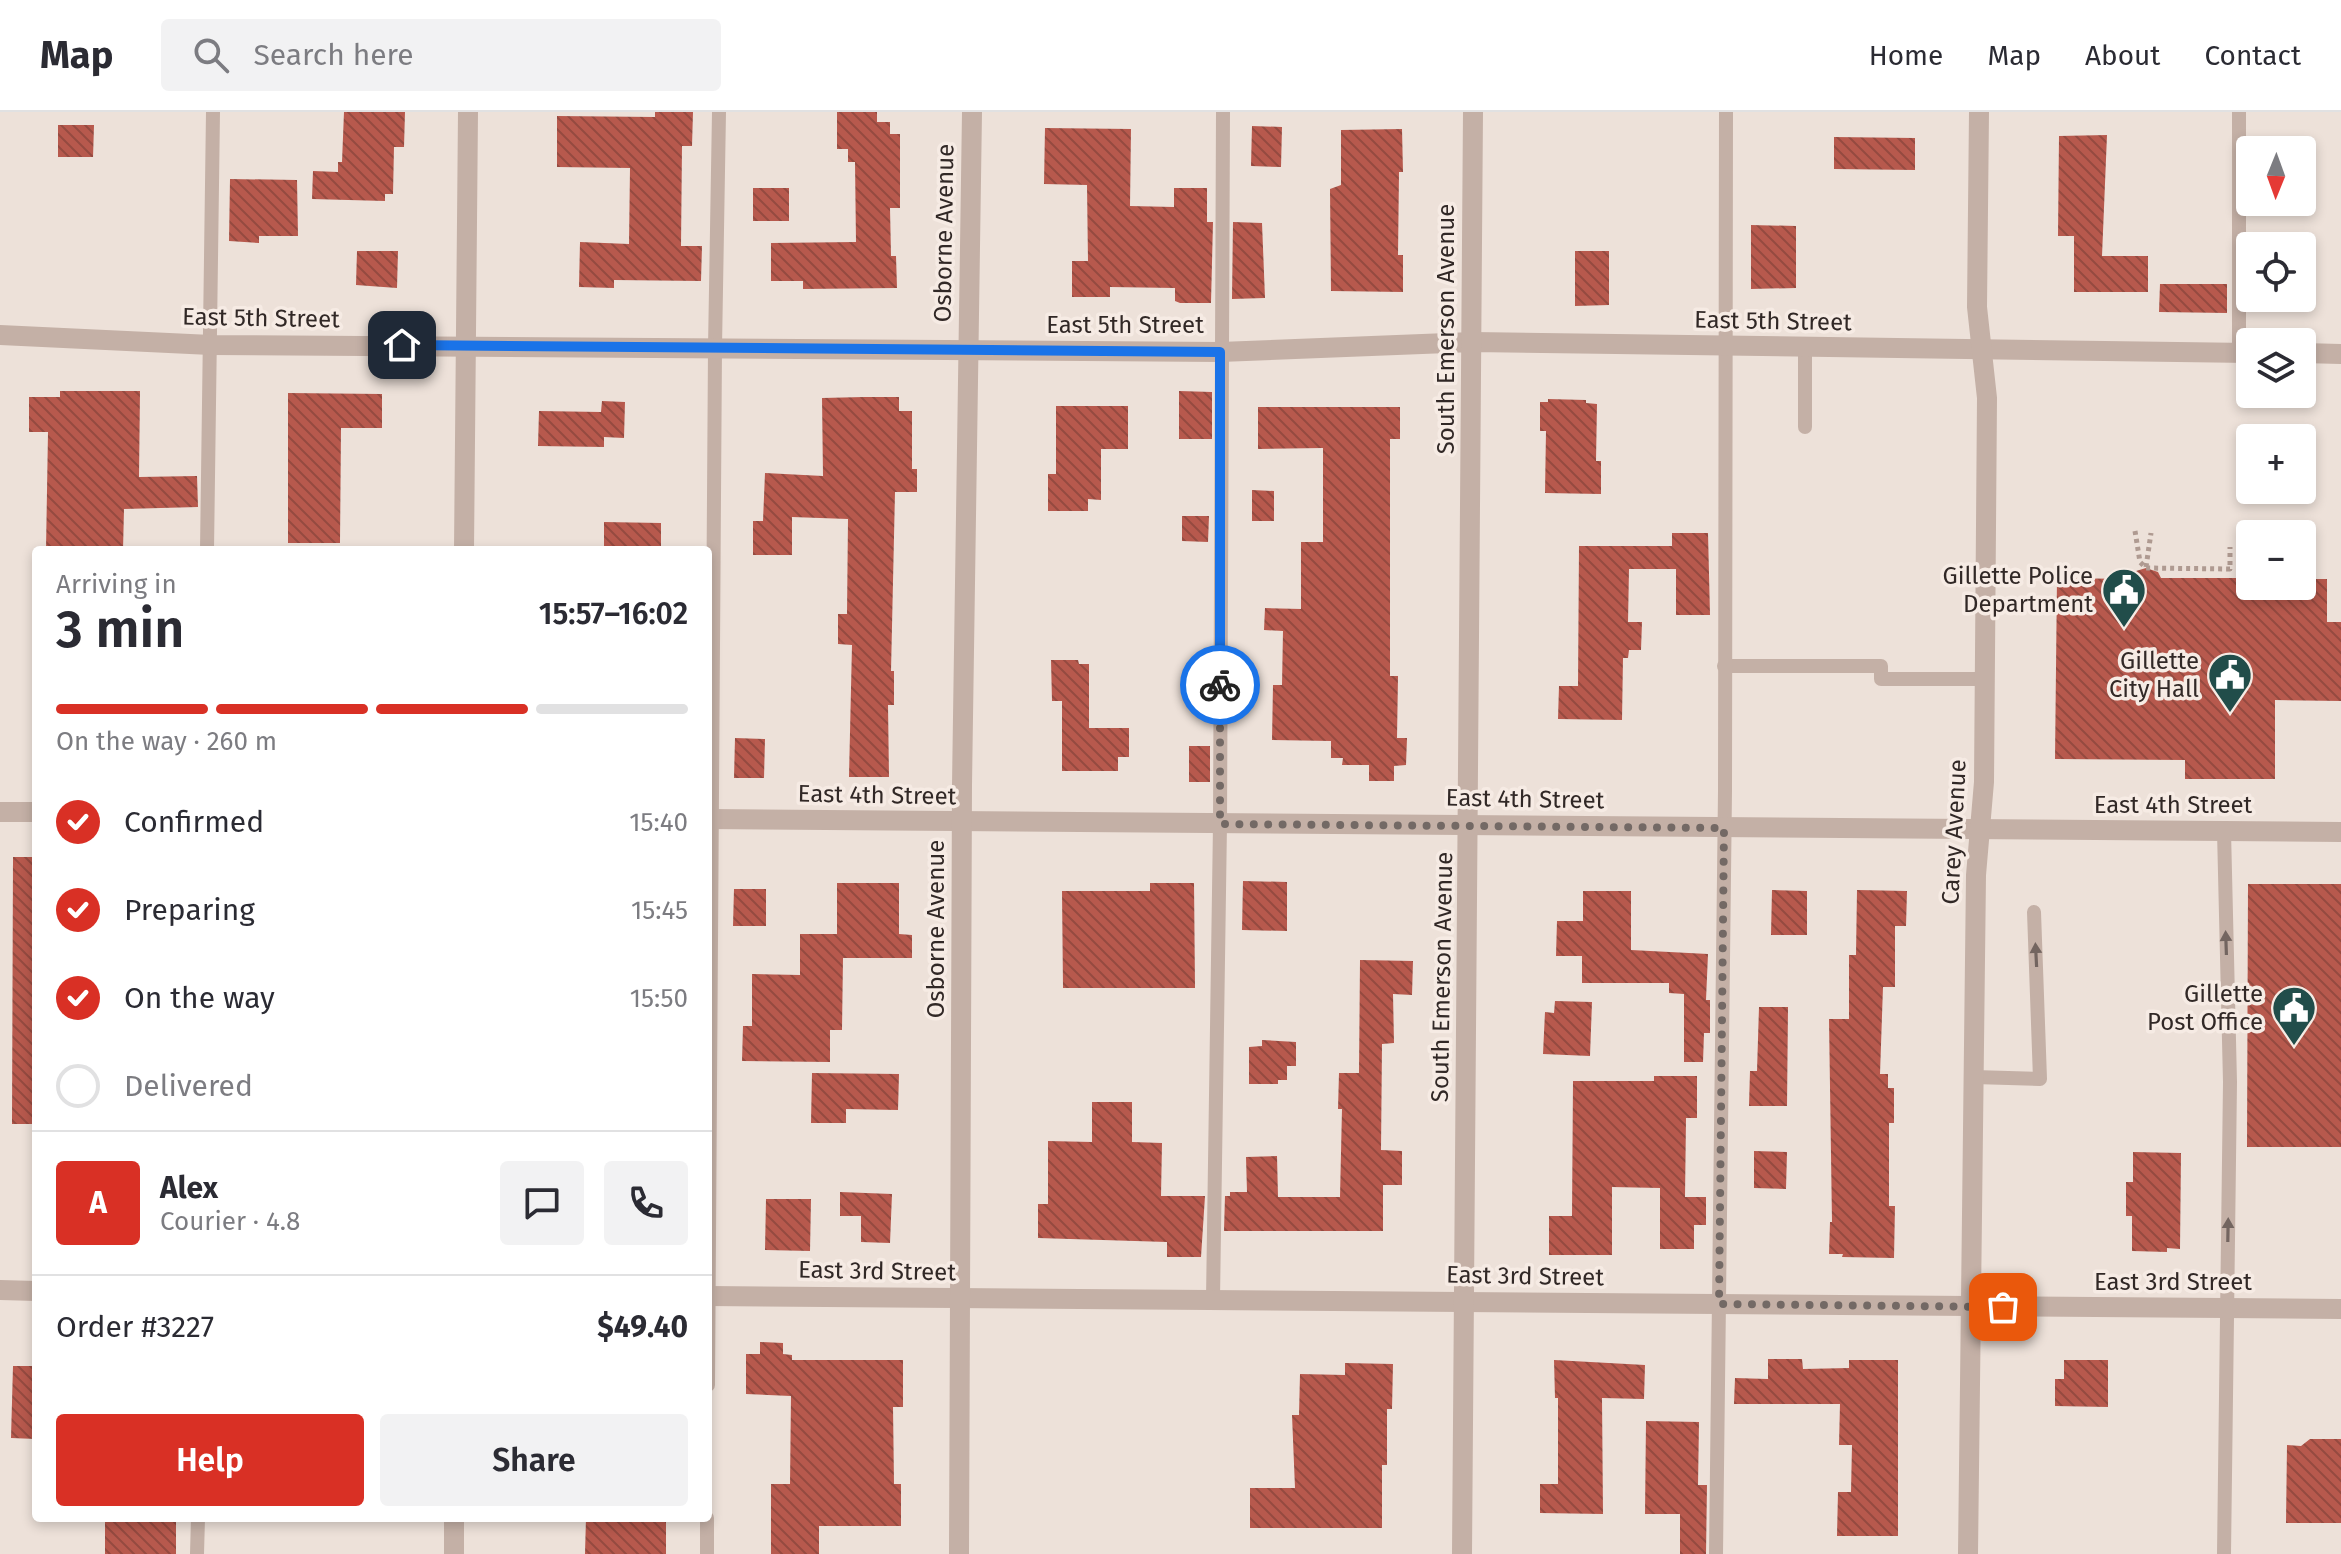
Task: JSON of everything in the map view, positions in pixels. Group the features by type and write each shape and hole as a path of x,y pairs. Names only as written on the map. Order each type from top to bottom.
{"street":[{"path":"464,546 468,112"},
{"name":"Osborne Avenue","path":"959,1554 962,822 972,112"},
{"name":"South Emerson Avenue","path":"1462,1554 1473,112"},
{"name":"Carey Avenue","path":"1968,1554 1976,875 1984,782 1987,398 1977,307 1979,112"},
{"name":"East 5th Street","path":"0,335 211,345 1220,352 1473,342 2236,353"},
{"path":"2316,353 2341,354"},
{"path":"0,812 32,812"},
{"name":"East 4th Street","path":"712,819 2341,832"},
{"path":"0,1290 32,1291"},
{"name":"East 3rd Street","path":"712,1296 2341,1309"},
{"path":"454,1522 454,1554"}],"lane":[{"path":"207,546 213,112"},
{"path":"712,631 719,112"},
{"path":"1213,1299 1220,824 1223,112"},
{"path":"1716,1554 1724,828 1726,112"},
{"path":"2239,112 2243,328"},
{"path":"1805,348 1805,427"},
{"path":"1724,666 1881,666 1881,679 1983,679"},
{"path":"2224,831 2230,1082 2224,1554"},
{"path":"1974,1077 2040,1079 2034,912"},
{"path":"197,1554 198,1522"},
{"path":"707,1522 707,1554"}],"path":[{"path":"2135,531 2140,562 2146,568 2230,569 2230,547"},
{"path":"2146,568 2151,533"}],"building":[{"path":"344,112 405,112 404,147 394,147 393,194 385,194 385,201 312,199 313,171 338,172 338,162 342,162"},
{"path":"655,112 693,112 692,146 682,146 681,246 702,246 701,281 614,280 614,288 579,287 580,242 629,244 630,168 557,167 557,116 655,117"},
{"path":"837,112 877,112 877,122 890,122 890,134 900,134 900,208 890,208 891,256 896,256 897,288 803,289 803,281 771,281 771,243 856,242 855,162 848,162 848,149 837,149"},
{"path":"58,125 94,125 93,157 58,157"},
{"path":"1252,126 1282,127 1281,167 1251,166"},
{"path":"1045,128 1131,129 1130,206 1174,207 1174,188 1207,188 1207,222 1213,222 1211,303 1175,301 1175,288 1110,287 1110,297 1072,297 1072,261 1088,261 1087,185 1044,184"},
{"path":"1402,129 1398,255 1403,255 1403,292 1331,291 1330,189 1341,185 1341,130"},
{"path":"2107,135 2102,256 2148,256 2148,292 2074,292 2074,236 2058,236 2059,136"},
{"path":"1834,137 1915,138 1915,170 1834,169"},
{"path":"230,179 297,180 298,236 259,236 259,243 229,241"},
{"path":"753,188 789,188 789,221 753,221"},
{"path":"1233,222 1262,223 1265,298 1232,299"},
{"path":"1751,225 1796,226 1796,288 1751,289"},
{"path":"357,251 398,251 397,288 356,285"},
{"path":"1575,251 1609,251 1609,305 1575,306"},
{"path":"2160,284 2227,284 2227,313 2159,312"},
{"path":"60,391 140,391 139,477 197,476 198,507 124,509 123,546 46,546 48,432 29,432 29,397 60,397"},
{"path":"1179,391 1212,392 1212,439 1179,439"},
{"path":"288,393 382,394 382,428 341,428 340,543 288,543"},
{"path":"899,397 899,411 912,411 912,469 917,469 917,492 895,492 891,671 894,671 894,705 888,705 889,777 849,777 852,645 838,644 838,614 847,614 848,519 792,517 792,555 753,555 753,521 763,521 765,473 823,476 822,398"},
{"path":"1548,399 1586,400 1586,403 1597,404 1596,461 1601,461 1601,494 1545,493 1546,431 1540,431 1540,402 1548,402"},
{"path":"602,401 625,402 624,438 604,437 604,447 538,446 539,411 601,412"},
{"path":"1056,406 1128,406 1128,449 1101,449 1101,500 1088,499 1088,511 1048,511 1048,474 1056,474"},
{"path":"1258,407 1400,407 1400,439 1390,439 1390,676 1398,676 1397,738 1407,738 1406,765 1394,766 1394,781 1369,781 1369,765 1342,765 1343,758 1331,758 1331,741 1272,740 1273,685 1282,685 1283,631 1264,630 1265,608 1301,609 1301,542 1323,542 1323,448 1258,449"},
{"path":"1252,490 1274,491 1274,521 1252,521"},
{"path":"1182,516 1209,516 1208,542 1182,541"},
{"path":"604,522 661,523 661,546 604,546"},
{"path":"1672,533 1708,533 1710,615 1676,615 1676,569 1629,569 1628,622 1642,622 1641,650 1629,650 1628,658 1623,658 1622,720 1558,719 1559,686 1578,686 1579,546 1672,546"},
{"path":"2146,568 2158,572 2161,578 2236,578 2236,600 2316,600 2316,579 2327,579 2327,622 2341,622 2341,701 2275,700 2275,779 2185,779 2185,760 2055,759 2057,578 2131,579 2136,571"},
{"path":"1051,660 1078,660 1079,664 1089,664 1089,728 1129,728 1129,757 1118,757 1118,771 1062,771 1062,701 1052,701"},
{"path":"735,738 765,739 764,778 734,778"},
{"path":"1189,746 1210,746 1210,782 1189,782"},
{"path":"13,857 32,857 32,1124 12,1124"},
{"path":"1243,881 1287,882 1287,931 1242,930"},
{"path":"837,883 899,883 899,934 912,935 912,958 843,958 842,1030 830,1030 830,1062 742,1061 743,1026 752,1026 752,974 800,975 800,934 837,934"},
{"path":"1150,883 1194,883 1195,988 1063,988 1062,891 1150,891"},
{"name":"Gillette Post Office","path":"2248,884 2341,884 2341,1147 2247,1147"},
{"path":"734,889 766,889 766,926 733,926"},
{"path":"1772,890 1807,891 1807,935 1771,935"},
{"path":"1857,890 1907,891 1906,926 1895,926 1895,987 1883,987 1880,1074 1888,1074 1888,1088 1894,1088 1894,1123 1889,1123 1889,1206 1895,1206 1894,1258 1829,1254 1832,1222 1829,1019 1849,1019 1849,955 1856,955"},
{"path":"1583,891 1631,891 1631,950 1708,954 1706,1000 1710,1000 1710,1033 1704,1033 1703,1062 1684,1062 1684,994 1669,993 1669,983 1582,983 1582,956 1556,956 1557,921 1583,921"},
{"path":"1360,960 1413,961 1412,995 1393,994 1394,1043 1382,1044 1381,1150 1402,1151 1402,1185 1383,1185 1383,1231 1224,1231 1225,1196 1230,1196 1230,1192 1247,1192 1246,1157 1277,1156 1278,1197 1340,1197 1342,1109 1338,1109 1339,1073 1359,1073"},
{"path":"1555,1001 1592,1002 1590,1056 1543,1054 1545,1012 1554,1013"},
{"path":"1759,1007 1788,1007 1787,1106 1749,1106 1750,1071 1757,1071"},
{"path":"1262,1040 1296,1042 1296,1066 1287,1066 1287,1080 1278,1080 1278,1084 1249,1084 1249,1047 1262,1046"},
{"path":"812,1073 899,1074 898,1110 846,1109 846,1123 811,1123"},
{"path":"1654,1076 1697,1076 1697,1118 1686,1118 1685,1197 1706,1197 1706,1225 1694,1225 1694,1249 1660,1249 1660,1188 1612,1187 1612,1255 1549,1255 1549,1216 1572,1216 1573,1081 1654,1081"},
{"path":"1092,1102 1132,1102 1132,1142 1162,1143 1161,1196 1205,1196 1201,1257 1167,1257 1167,1242 1038,1238 1038,1204 1048,1204 1048,1141 1092,1142"},
{"path":"1754,1151 1787,1152 1786,1189 1754,1188"},
{"path":"2133,1152 2181,1153 2180,1249 2167,1248 2167,1252 2132,1251 2132,1216 2126,1216 2126,1182 2133,1182"},
{"path":"840,1192 892,1194 890,1243 861,1242 861,1216 840,1216"},
{"path":"766,1199 811,1199 810,1251 765,1250"},
{"path":"760,1342 783,1343 783,1354 792,1355 792,1360 903,1360 903,1407 893,1407 894,1484 901,1484 901,1526 819,1526 819,1554 771,1554 771,1484 790,1484 791,1396 746,1394 746,1354 760,1354"},
{"path":"1768,1359 1802,1359 1803,1369 1849,1368 1849,1360 1898,1360 1898,1536 1837,1536 1838,1492 1851,1492 1852,1445 1839,1445 1840,1404 1734,1404 1735,1378 1768,1379"},
{"path":"1554,1360 1645,1365 1644,1399 1602,1398 1603,1514 1540,1513 1540,1484 1558,1484 1558,1398 1555,1398"},
{"path":"2064,1360 2108,1360 2108,1407 2055,1406 2055,1379 2064,1379"},
{"path":"1345,1363 1393,1364 1392,1409 1387,1409 1387,1465 1382,1465 1382,1528 1250,1528 1250,1488 1295,1488 1292,1415 1299,1415 1300,1374 1345,1375"},
{"path":"13,1366 32,1366 32,1439 11,1438"},
{"path":"1646,1421 1699,1422 1698,1485 1707,1485 1706,1554 1680,1554 1680,1514 1645,1514"},
{"path":"2310,1439 2341,1439 2341,1523 2286,1523 2287,1445 2301,1446"},
{"path":"105,1522 176,1522 176,1554 105,1554"},
{"path":"586,1522 666,1522 666,1554 585,1554"}],"way so far":[{"path":"1220,685 1220,824 1724,828 1719,1304 2003,1307"}],"place":[{"name":"Gillette Police Department","path":"2124,629"},
{"name":"Gillette City Hall","path":"2230,714"},
{"name":"Gillette Post Office","path":"2294,1047"}],"route":[{"path":"402,345 1220,352 1220,685"}]}
